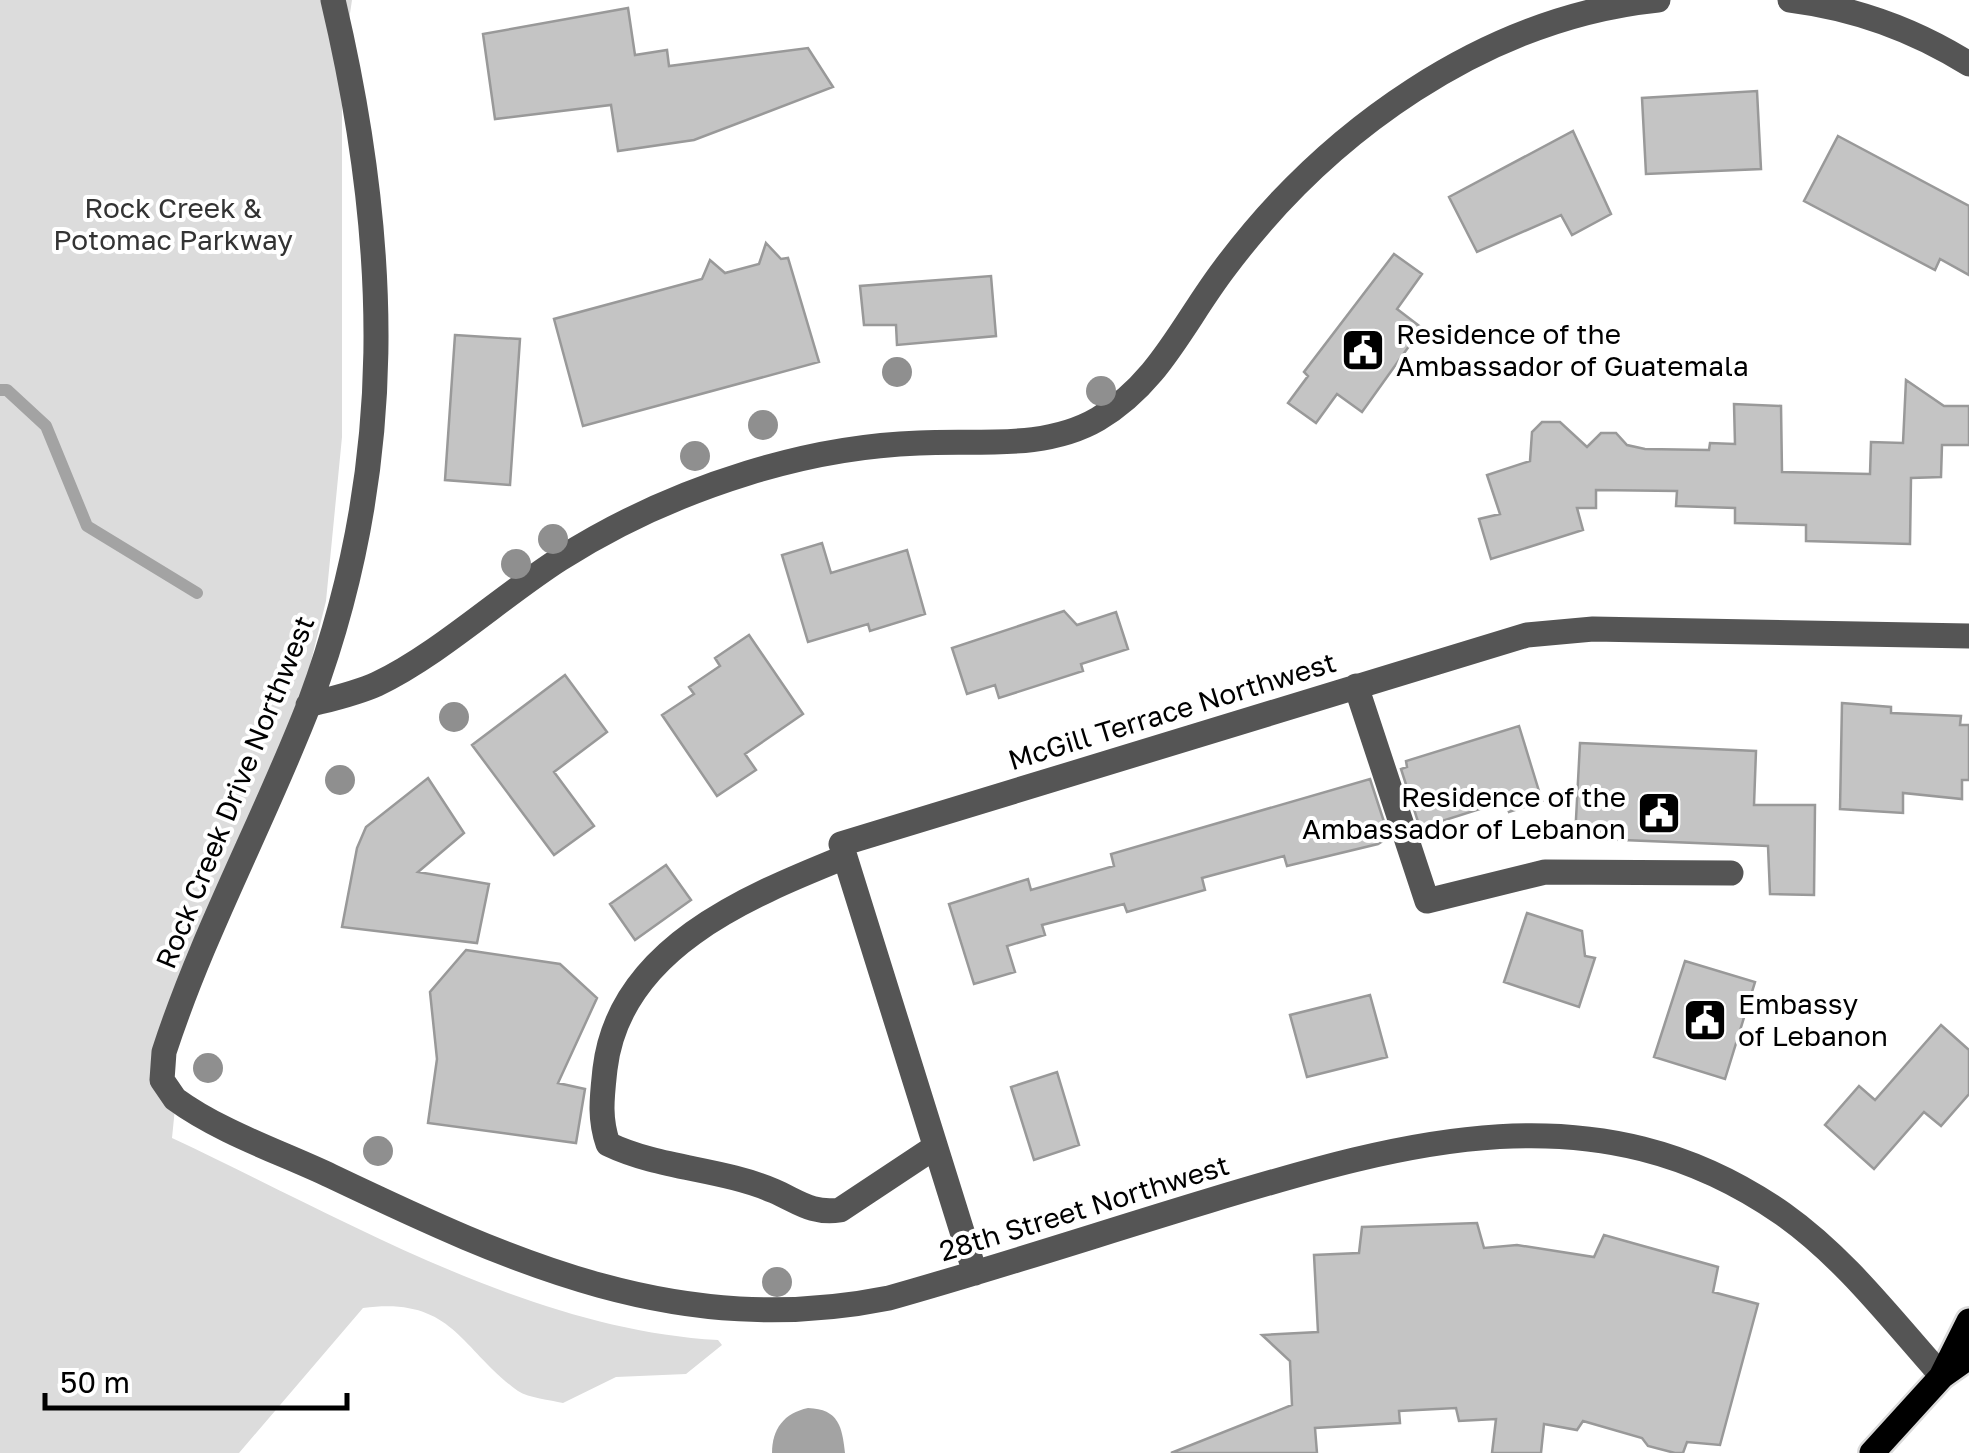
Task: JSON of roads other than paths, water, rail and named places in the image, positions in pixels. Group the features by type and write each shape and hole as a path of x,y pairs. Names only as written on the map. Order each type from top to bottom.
{"main road":[{"path":"1942,1376 1969,1322"},
{"path":"1872,1453 1942,1376 1969,1358"}],"street":[{"name":"Rock Creek Drive Northwest","path":"196,1112 166,1089 161,1065 164,1052 308,704 334,629 356,537 372,432 378,326 367,175 333,0"},
{"path":"308,704 380,682 564,556 706,487 835,452 894,444 1028,440 1088,425 1146,381 1260,223 1377,115 1453,67 1508,42 1612,8 1658,0"},
{"path":"1790,0 1869,18 1969,64"},
{"name":"McGill Terrace Northwest","path":"845,857 841,844 1504,640 1549,632 1969,636"},
{"path":"1356,686 1427,901 1545,872 1732,873"},
{"path":"935,1147 840,1210 821,1213 736,1176 634,1157 608,1144 600,1120 609,1038 625,999 650,970 750,895 845,857 974,1272"},
{"name":"28th Street Northwest","path":"196,1112 498,1254 635,1296 736,1308 828,1308 889,1298 1392,1148 1462,1137 1556,1136 1669,1159 1758,1199 1842,1264 1942,1376"}],"waterway":[{"path":"0,390 7,390 46,426 87,526 197,593"}],"place":[{"name":"Residence of the Ambassador of Guatemala","path":"1363,350"},
{"name":"Residence of the Ambassador of Lebanon","path":"1659,813"},
{"name":"Embassy of Lebanon","path":"1705,1020"}],"park label":[{"name":"Rock Creek & Potomac Parkway","path":"173,224"}]}
